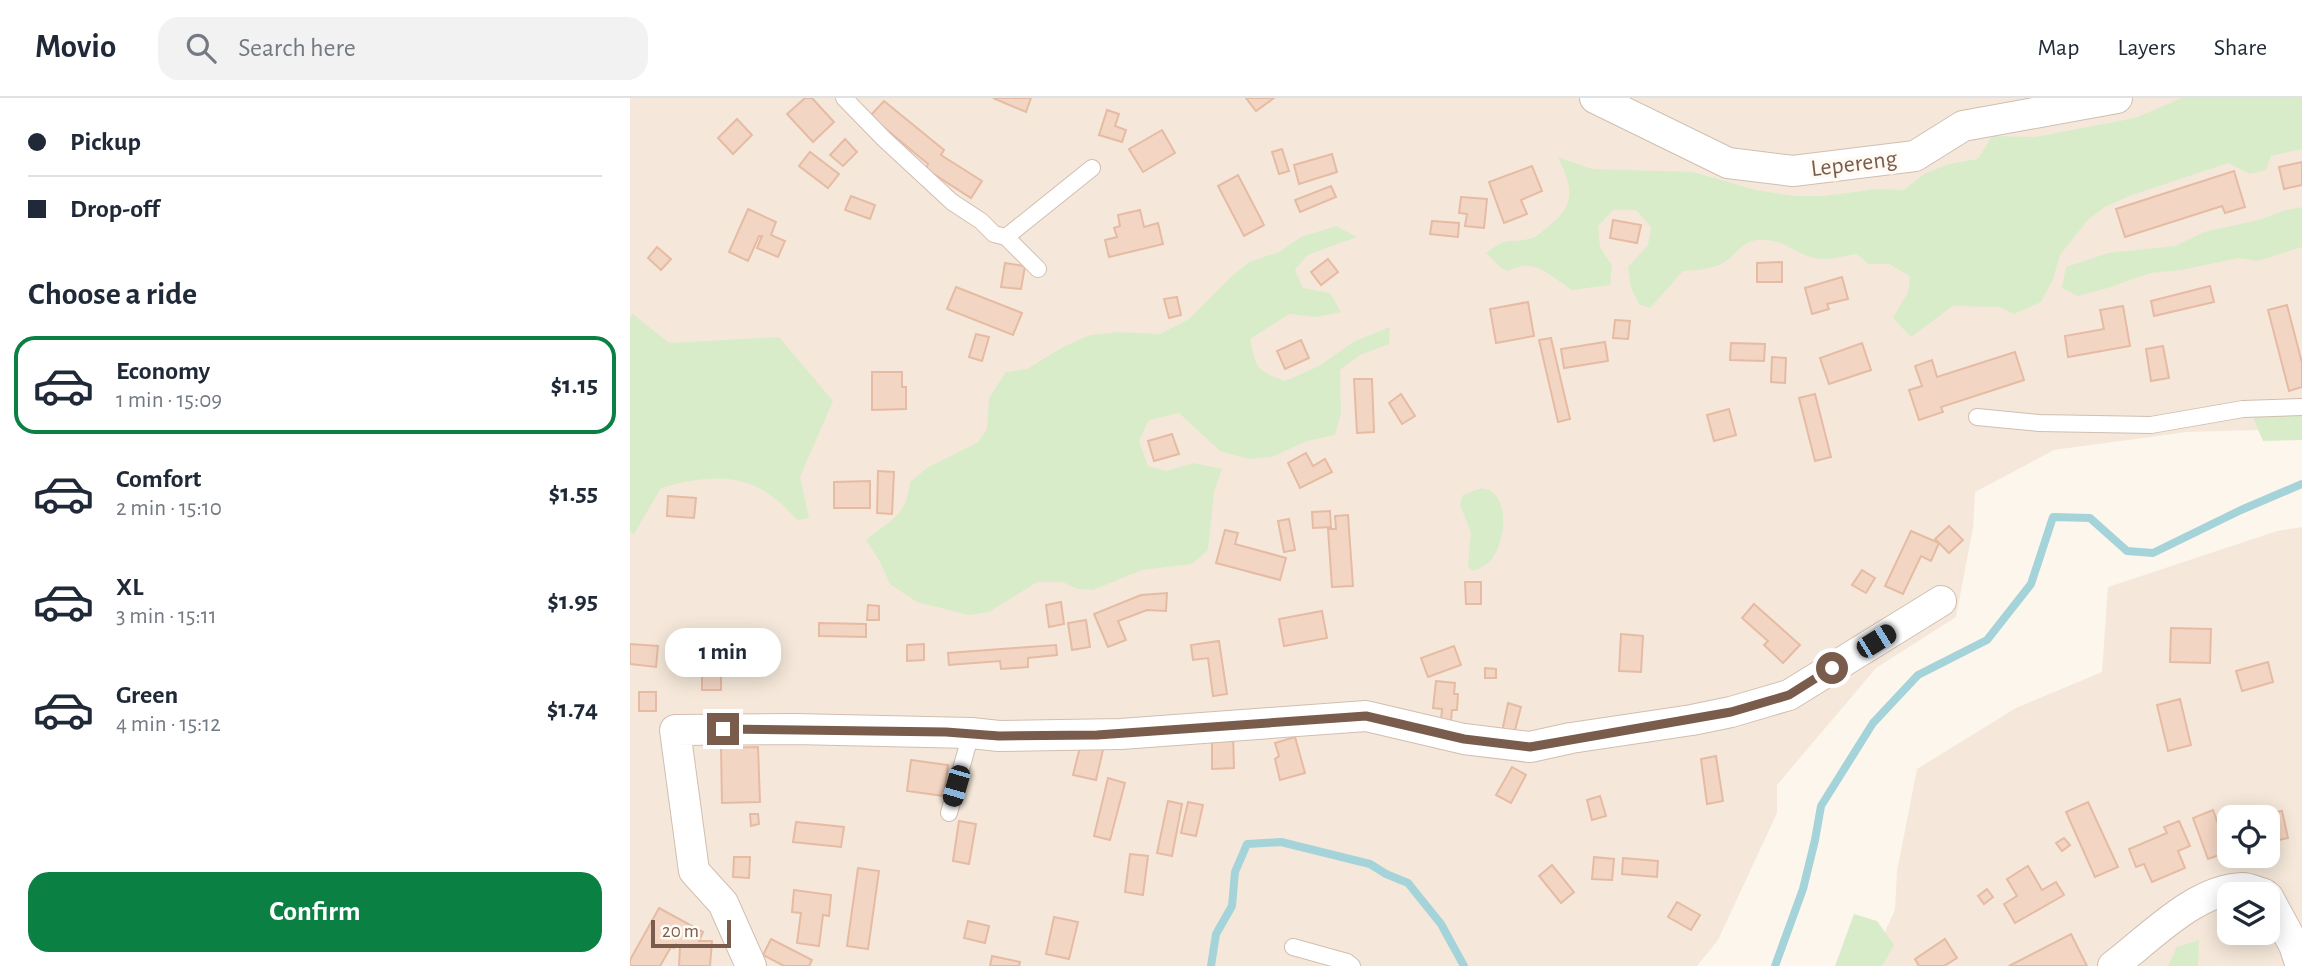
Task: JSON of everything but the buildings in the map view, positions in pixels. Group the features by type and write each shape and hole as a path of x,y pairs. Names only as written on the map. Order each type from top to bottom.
{"street":[{"name":"Lepereng","path":"1595,98 1728,163 1793,171 1915,156 1963,126 2117,98"},
{"path":"751,966 723,903 694,871 675,730 795,729 999,736 1121,734 1366,716 1464,739 1530,747 1571,738 1692,720 1789,695 1941,601"},
{"path":"2113,966 2178,914 2217,894"},
{"path":"2280,920 2294,945 2301,966"}],"lane":[{"path":"844,98 952,202 981,221 994,234 1006,237 1038,269"},
{"path":"1006,237 1092,168"},
{"path":"1977,417 2039,423 2151,425 2243,409 2302,407"},
{"path":"949,813 971,733"},
{"path":"1293,947 1347,962 1352,966"}],"shaded area":[{"path":"630,98 2302,98 2302,429 2187,432 2054,450 1975,492 1973,528 1956,617 1876,668 1777,785 1777,813 1718,940 1697,966 630,966"},
{"path":"2302,527 2302,966 1869,966 1895,910 1897,871 1917,769 2016,708 2102,672 2108,587 2277,531"}],"green space":[{"path":"2182,98 2302,98 2302,149 2271,156 2266,170 2250,174 2228,163 2129,196 2103,208 2087,221 2060,255 2053,279 2041,302 2014,314 2000,307 1953,306 1911,337 1893,318 1908,292 1910,276 1889,264 1868,264 1857,254 1828,259 1815,258 1767,240 1748,243 1716,266 1683,271 1650,308 1639,304 1631,288 1628,267 1648,245 1651,227 1636,210 1613,210 1598,226 1600,247 1612,266 1610,285 1572,290 1534,267 1518,267 1508,271 1501,268 1486,253 1505,242 1534,237 1565,209 1569,185 1558,157 1592,169 1693,172 1756,190 1795,196 1824,196 1878,189 1904,190 1924,174 1949,164 1978,159 1992,136 2035,137 2135,118"},
{"path":"2302,207 2302,247 2258,261 2238,258 2182,270 2150,273 2078,296 2062,288 2066,267 2108,253 2175,246 2204,232"},
{"path":"1336,226 1357,237 1307,255 1295,270 1303,288 1330,293 1341,312 1316,317 1289,314 1250,339 1259,367 1285,381 1319,366 1353,342 1390,327 1389,344 1360,355 1340,370 1341,413 1335,435 1307,441 1272,457 1249,459 1220,451 1179,413 1149,420 1139,441 1148,466 1166,471 1194,463 1222,469 1214,491 1208,550 1192,564 1142,570 1093,590 1077,589 1063,582 1037,582 989,612 969,615 917,602 890,584 866,540 901,510 910,482 927,468 977,443 987,429 989,398 1006,372 1027,369 1063,347 1090,335 1118,332 1160,334 1189,319 1249,262 1279,252 1301,237"},
{"path":"633,314 669,343 779,337 833,401 800,477 809,518 797,520 782,504 751,485 718,478 661,488 634,534 630,532 630,317"},
{"path":"2282,407 2302,407 2302,440 2263,441 2253,418"},
{"path":"1481,488 1491,491 1497,498 1501,506 1503,527 1494,556 1487,564 1473,571 1468,567 1471,532 1460,505 1463,495"},
{"path":"1854,914 1877,921 1894,945 1882,966 1835,966"},
{"path":"2199,940 2198,966 2168,966 2177,947"}],"waterway":[{"path":"1775,966 1803,889 1821,806 1873,723 1918,675 1987,640 2031,584 2053,517 2090,518 2127,551 2153,553 2302,484"},
{"path":"1211,966 1216,934 1232,906 1235,872 1247,844 1281,842 1370,864 1408,883 1441,924 1464,966"}],"route":[{"path":"723,729 946,732 999,736 1097,735 1366,716 1464,739 1530,747 1731,712 1789,695 1832,668"}]}
